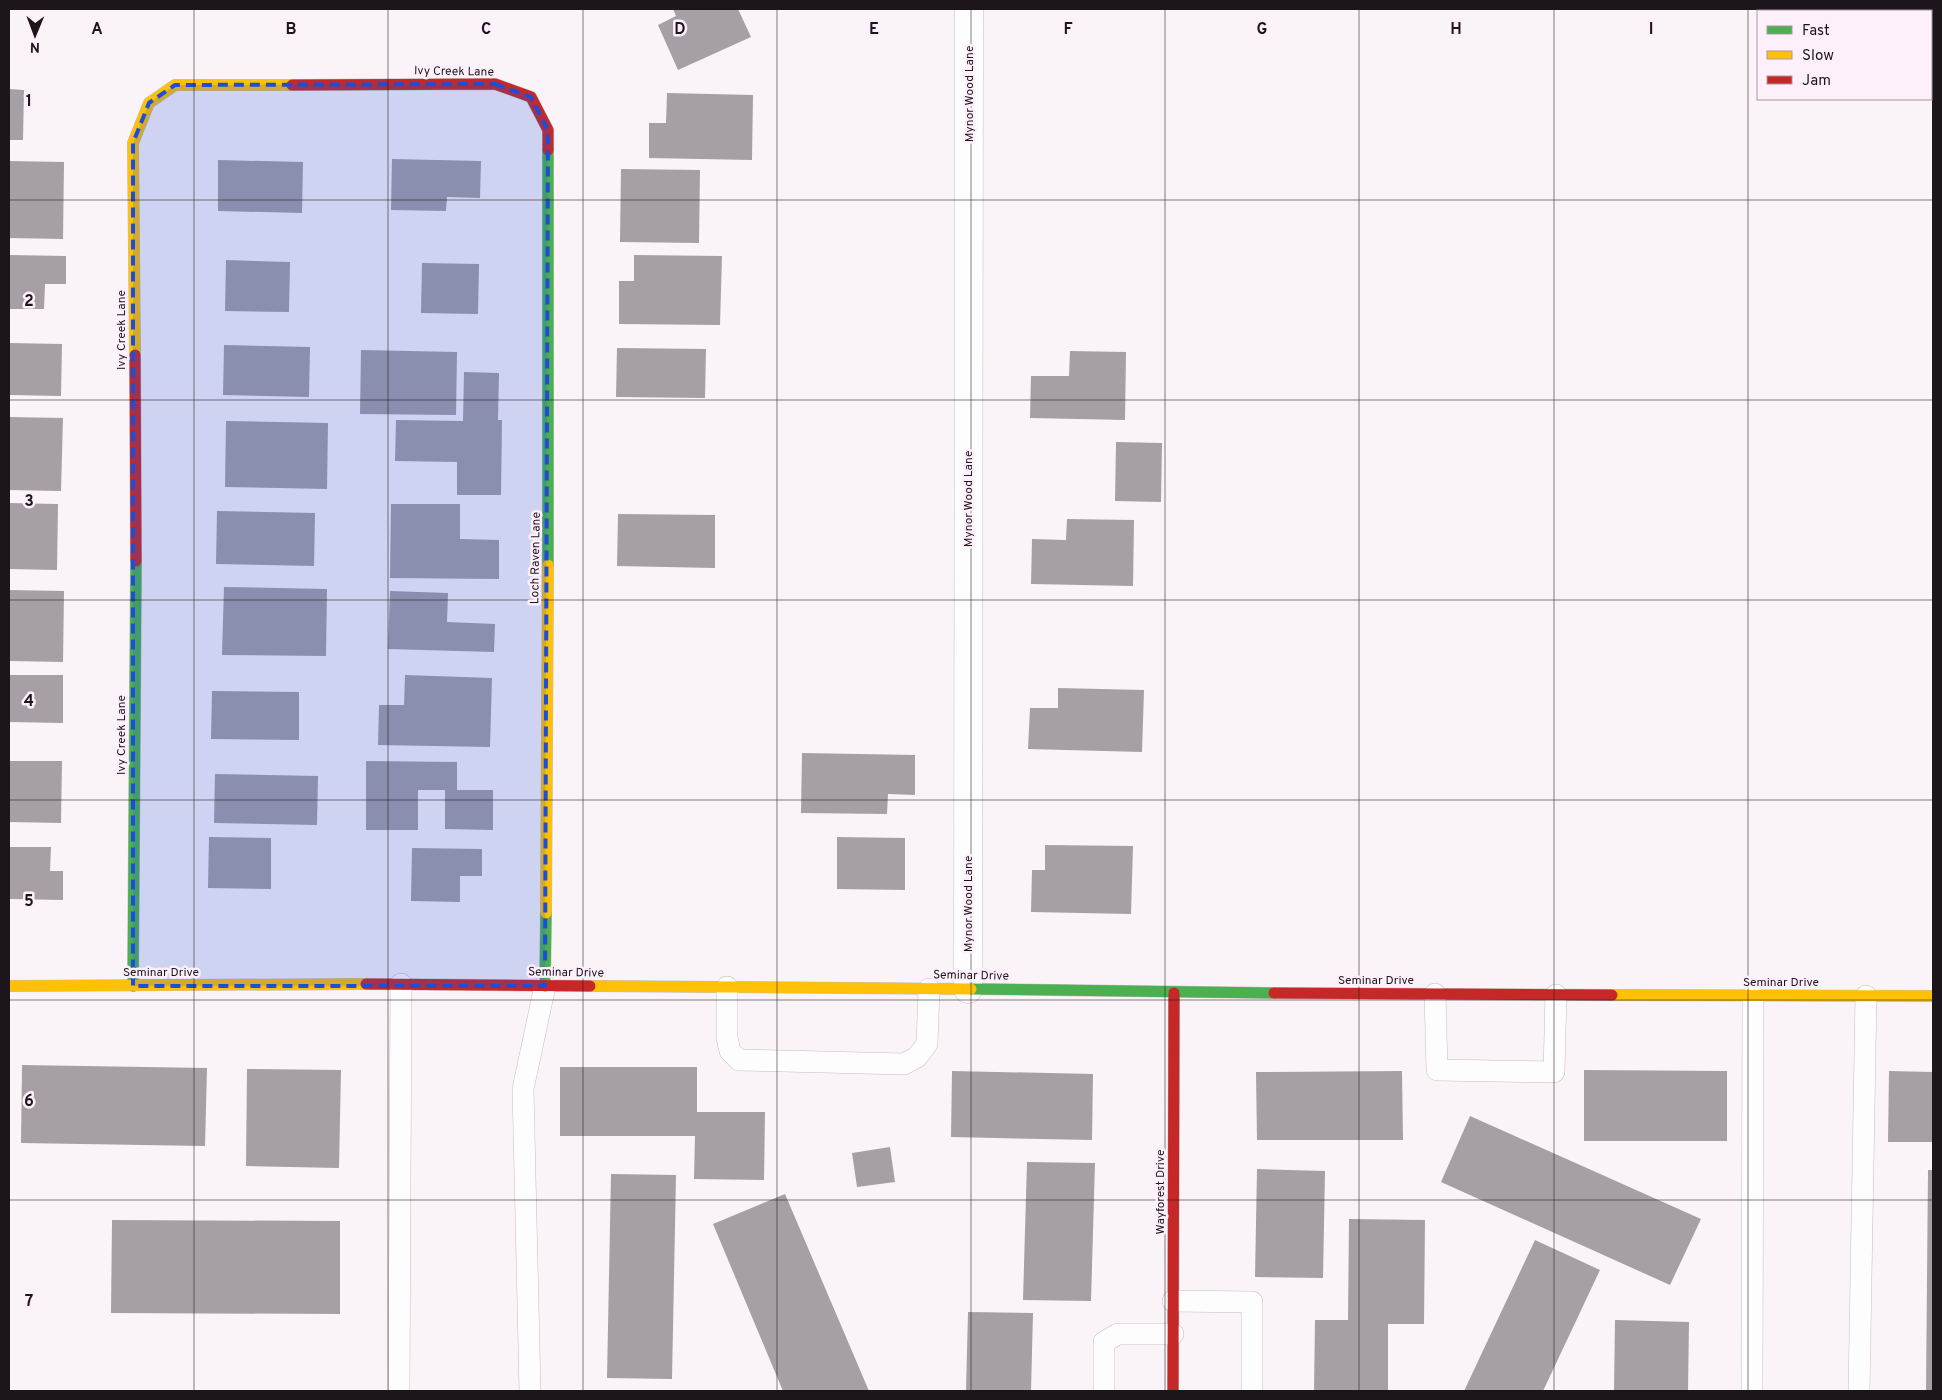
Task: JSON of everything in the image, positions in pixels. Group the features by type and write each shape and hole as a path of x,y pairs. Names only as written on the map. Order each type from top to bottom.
{"street":[{"name":"Mynor Wood Lane","path":"968,989 969,9"},
{"name":"Ivy Creek Lane","path":"133,986 136,502 133,142 149,103 175,85 495,84 531,97 548,130"},
{"name":"Loch Raven Lane","path":"545,986 550,503 548,130"},
{"name":"Seminar Drive","path":"9,986 401,984 968,989 1174,994 1933,996"},
{"name":"Wayforest Drive","path":"1173,1391 1174,994"}],"lane":[{"path":"399,1391 401,984"},
{"path":"530,1391 523,1089 545,986"},
{"path":"727,988 727,1038 730,1051 739,1060 904,1064 917,1057 927,1044 929,989"},
{"path":"1435,994 1437,1070 1554,1072 1556,995"},
{"path":"1752,1391 1753,996"},
{"path":"1860,1391 1866,996"},
{"path":"1173,1300 1252,1302 1252,1391"},
{"path":"1104,1391 1104,1342 1118,1334 1173,1334"}],"highlighted area":[{"path":"495,84 531,97 548,130 545,986 133,986 133,143 149,103 175,85"}],"building":[{"path":"673,9 738,9 751,37 678,70 658,25 676,16"},
{"path":"9,89 24,90 23,140 9,140"},
{"path":"667,93 753,95 752,160 649,158 649,123 666,123"},
{"path":"392,159 481,161 480,198 447,197 446,211 391,210"},
{"path":"218,160 303,162 302,213 218,211"},
{"path":"9,161 64,162 63,239 9,238"},
{"path":"621,169 700,170 699,243 620,242"},
{"path":"9,255 66,256 66,284 45,284 44,309 9,309"},
{"path":"634,255 722,256 720,325 619,324 619,281 634,281"},
{"path":"226,260 290,262 289,312 225,311"},
{"path":"422,263 479,264 478,314 421,313"},
{"path":"9,343 62,344 61,396 9,395"},
{"path":"224,345 310,347 309,397 223,395"},
{"path":"617,348 706,349 705,398 616,397"},
{"path":"361,350 457,352 456,415 360,414"},
{"path":"1070,351 1126,352 1125,420 1030,418 1031,376 1069,376"},
{"path":"464,372 499,373 498,420 502,420 501,495 457,495 457,462 395,461 396,420 463,421"},
{"path":"9,417 63,418 61,491 9,490"},
{"path":"226,421 328,423 327,489 225,487"},
{"path":"1116,442 1162,443 1161,502 1115,501"},
{"path":"9,503 58,504 57,570 9,569"},
{"path":"391,504 460,504 460,539 499,540 499,579 390,578"},
{"path":"217,511 315,513 314,566 216,564"},
{"path":"618,514 715,515 715,568 617,566"},
{"path":"1067,519 1134,520 1133,586 1031,584 1032,539 1066,540"},
{"path":"224,587 327,589 326,656 222,655"},
{"path":"9,590 64,591 63,662 9,661"},
{"path":"390,591 448,593 447,622 495,624 494,652 388,649"},
{"path":"9,675 63,675 63,723 9,722"},
{"path":"405,675 492,678 490,747 378,745 379,705 404,705"},
{"path":"1058,688 1144,690 1142,752 1028,749 1030,708 1058,708"},
{"path":"212,691 299,692 299,740 211,739"},
{"path":"802,753 915,755 915,795 888,794 887,814 801,813"},
{"path":"9,761 62,761 61,823 9,822"},
{"path":"366,761 457,762 457,790 493,790 493,830 445,829 445,790 418,790 418,830 366,830"},
{"path":"215,774 318,776 317,825 214,823"},
{"path":"209,837 271,838 271,889 208,888"},
{"path":"837,837 905,838 905,890 837,889"},
{"path":"1045,845 1133,846 1131,914 1031,912 1032,870 1045,870"},
{"path":"9,847 51,847 50,871 63,871 63,900 9,899"},
{"path":"412,848 482,849 482,876 460,876 460,902 411,901"},
{"path":"22,1065 207,1068 205,1146 21,1143"},
{"path":"560,1067 697,1067 697,1112 765,1112 764,1180 694,1179 695,1136 560,1136"},
{"path":"247,1069 341,1070 339,1168 246,1166"},
{"path":"1584,1070 1727,1071 1727,1141 1584,1141"},
{"path":"952,1071 1093,1074 1092,1140 951,1137"},
{"path":"1402,1071 1403,1140 1257,1140 1256,1072"},
{"path":"1889,1071 1933,1072 1933,1142 1888,1142"},
{"path":"1470,1116 1701,1219 1670,1285 1441,1182"},
{"path":"890,1147 895,1182 857,1187 852,1153"},
{"path":"1027,1162 1095,1163 1091,1301 1023,1300"},
{"path":"1257,1169 1325,1171 1323,1278 1255,1277"},
{"path":"1928,1170 1933,1170 1933,1391 1926,1391"},
{"path":"611,1174 676,1175 672,1379 607,1378"},
{"path":"785,1194 869,1391 783,1391 713,1224"},
{"path":"1349,1219 1425,1220 1424,1324 1388,1324 1388,1391 1314,1391 1315,1320 1348,1320"},
{"path":"112,1220 340,1221 340,1314 111,1313"},
{"path":"1535,1240 1600,1270 1543,1391 1464,1391"},
{"path":"968,1312 1033,1313 1031,1391 966,1391"},
{"path":"1615,1320 1689,1322 1688,1391 1614,1391"}],"traffic: fast":[{"path":"548,150 548,565"},
{"path":"133,986 136,561"},
{"path":"545,986 546,913"},
{"path":"971,989 1274,993"}],"traffic: slow":[{"path":"135,355 133,143 149,103 175,85 292,85"},
{"path":"546,913 548,565"},
{"path":"9,986 366,984"},
{"path":"590,986 971,989"},
{"path":"1612,995 1933,996"}],"traffic: jam":[{"path":"292,85 495,84 531,97 548,130 548,150"},
{"path":"135,355 136,561"},
{"path":"366,984 590,986"},
{"path":"1173,1391 1174,993"},
{"path":"1274,993 1612,995"}]}
